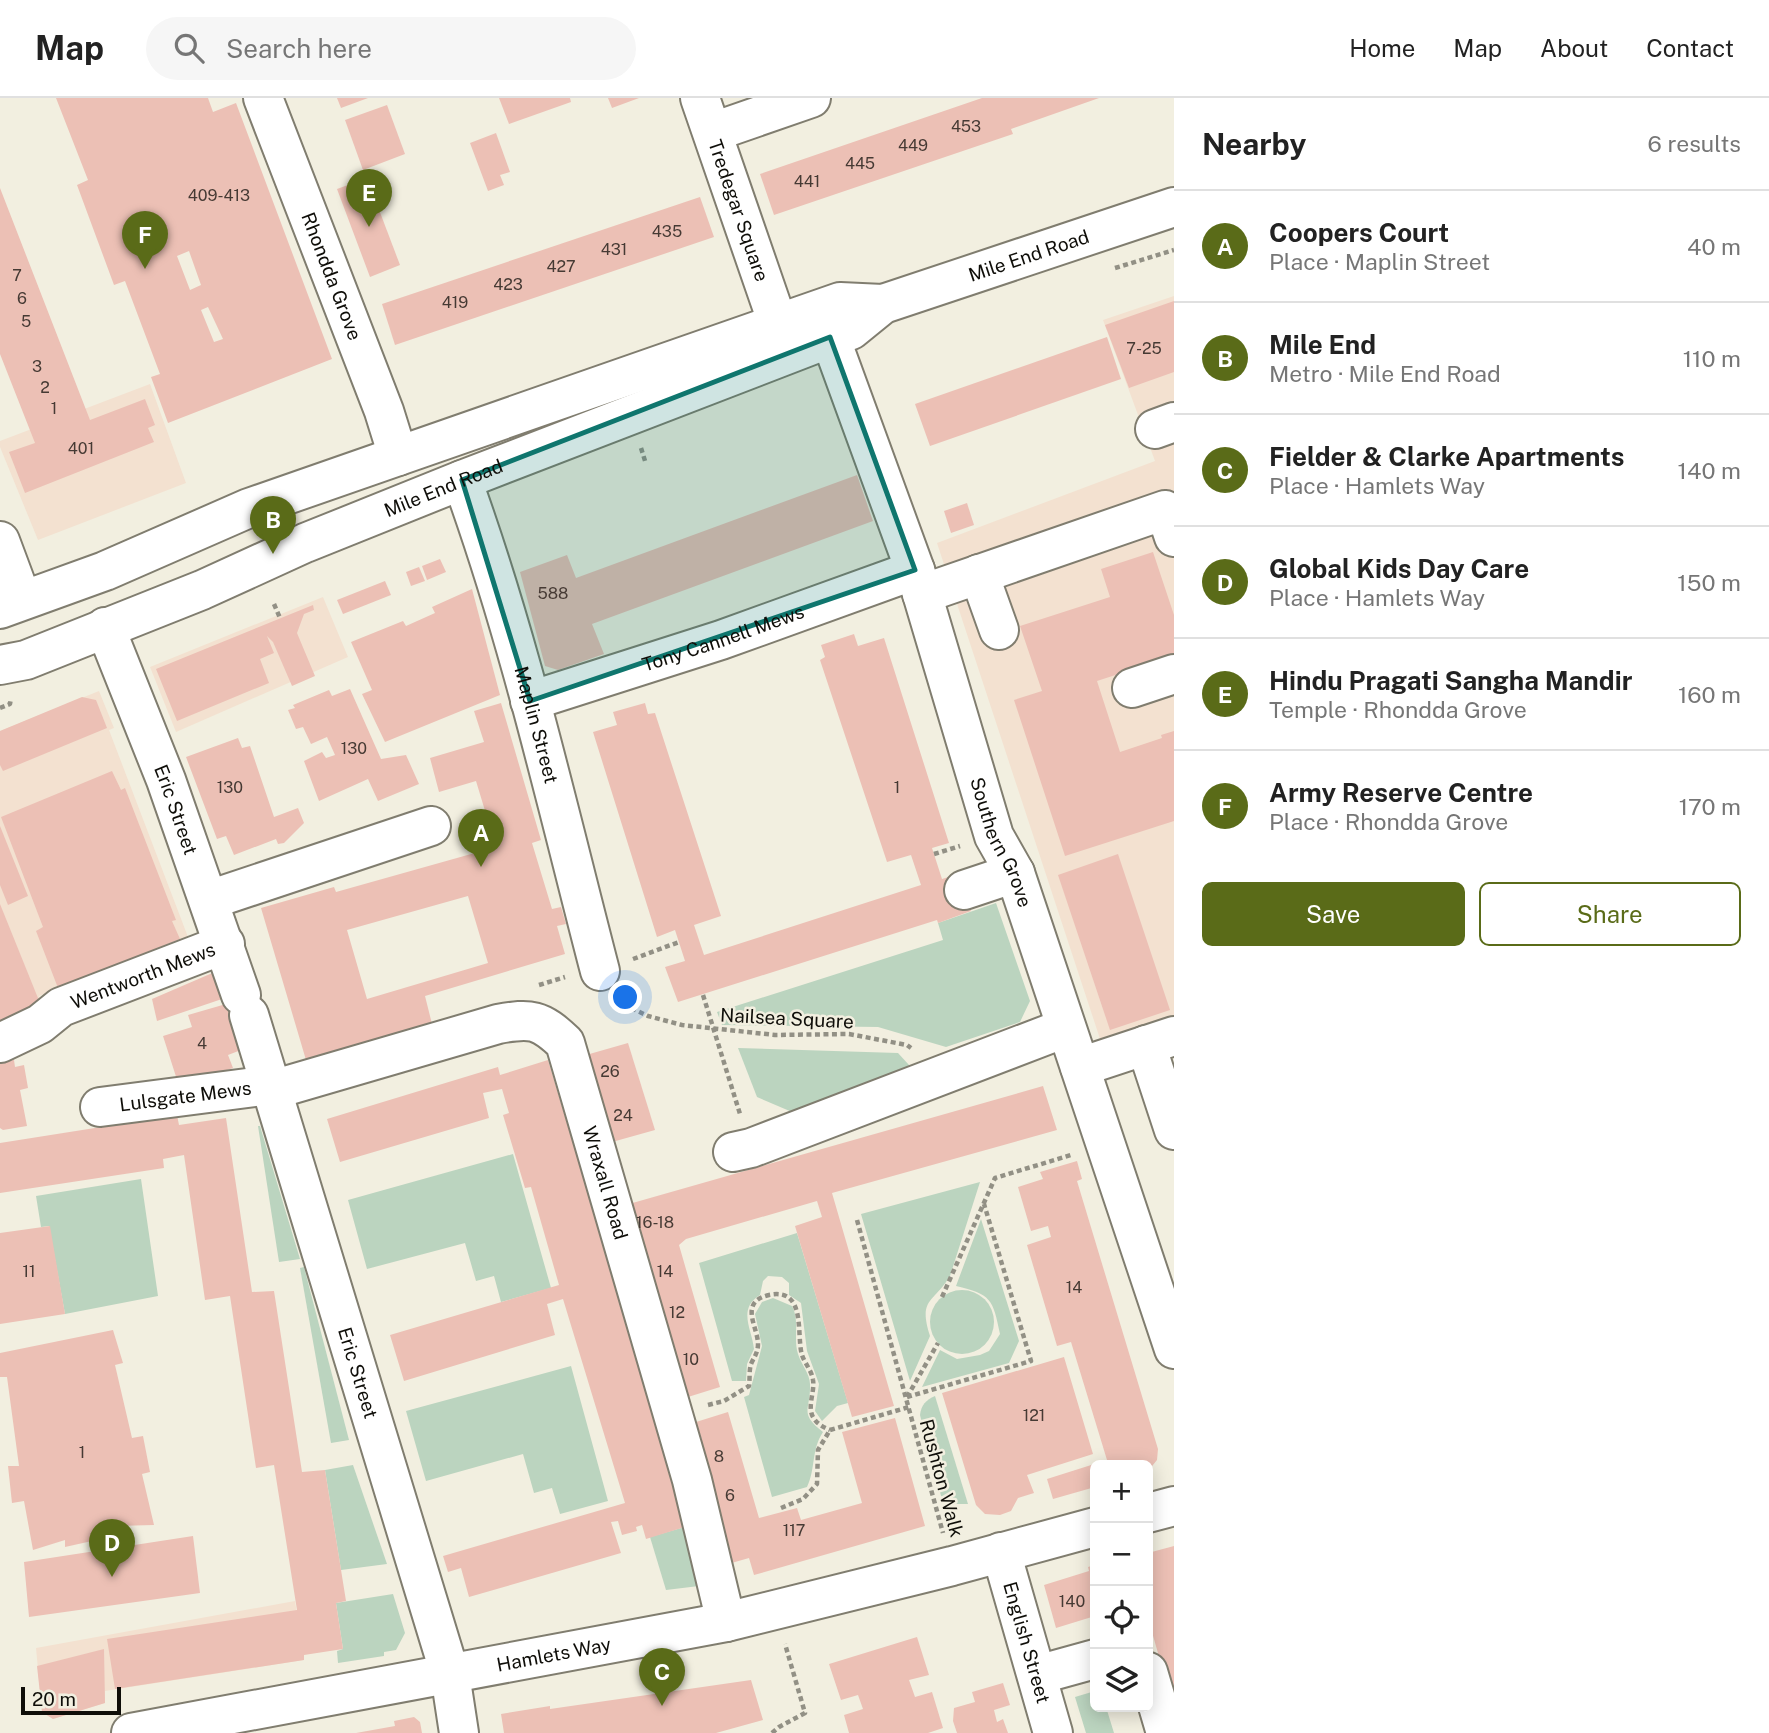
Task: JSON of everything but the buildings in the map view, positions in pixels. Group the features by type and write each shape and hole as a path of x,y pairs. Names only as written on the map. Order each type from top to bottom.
{"main road":[{"name":"Rhondda Grove","path":"263,98 384,411 398,456"},
{"path":"707,115 811,98"},
{"name":"Tredegar Square","path":"707,115 778,324"},
{"name":"Mile End Road","path":"0,665 26,660 202,590 305,543 462,480 851,330 883,304 1174,207"},
{"name":"Mile End Road","path":"11,605 105,571 249,508 840,302 883,304"},
{"name":"Southern Grove","path":"830,337 919,582 994,835 1014,873 1106,1145 1166,1298 1174,1349"},
{"name":"Maplin Street","path":"462,480 493,570 530,701 600,971"},
{"name":"Tony Cannell Mews","path":"530,701 721,639 919,582 979,574 1165,510 1174,537"},
{"path":"0,541 11,605"},
{"path":"979,574 999,630"},
{"name":"Eric Street","path":"105,627 166,780 245,1005 450,1674 459,1733"},
{"path":"1132,688 1174,674"},
{"path":"209,900 431,826"},
{"path":"964,890 1014,873"},
{"name":"Wentworth Mews","path":"0,1043 40,1024 61,1009 225,944"},
{"name":"Wraxall Road","path":"271,1087 460,1046 498,1024 524,1019 545,1026 565,1043 674,1414 726,1622"},
{"path":"742,1150 1065,1028"},
{"path":"1080,1067 1160,1041 1174,1130"},
{"name":"Lulsgate Mews","path":"100,1107 271,1087"},
{"path":"1153,1512 1174,1506"},
{"name":"Hamlets Way","path":"131,1733 237,1724 450,1674 726,1622 1090,1528"},
{"name":"English Street","path":"1001,1552 1053,1733"},
{"path":"1037,1675 1090,1660"},
{"path":"1153,1689 1166,1733"}],"path":[{"path":"641,447 646,464"},
{"path":"274,604 280,618"},
{"path":"600,971 679,942"},
{"name":"Nailsea Square","path":"600,971 610,998 648,1016 682,1025 775,1035 849,1034 907,1045 941,1077"},
{"path":"704,995 742,1150"},
{"path":"942,1297 995,1178 1106,1145"},
{"path":"907,1397 1031,1361 984,1204"},
{"name":"Rushton Walk","path":"858,1220 952,1566"},
{"path":"674,1414 724,1401 750,1385 751,1364 757,1355 758,1342 751,1312 753,1306 763,1297 776,1294 796,1307 802,1355 814,1381 811,1410 819,1425 830,1430 909,1407"},
{"path":"907,1397 938,1343"},
{"path":"781,1508 803,1499 817,1484 818,1450 830,1430"},
{"path":"772,1733 805,1713 775,1609"}],"highlighted area":[{"path":"830,337 915,570 530,701 462,480"}],"shaded area":[{"path":"1174,296 1174,1025 1103,1048 937,543 1155,461 1103,320"},
{"path":"150,384 186,483 38,540 0,447 0,441"},
{"path":"323,597 348,657 176,732 150,667"},
{"path":"99,691 114,728 109,730 188,937 39,996 44,1013 0,1032 0,731"},
{"path":"295,1601 304,1660 105,1691 105,1703 53,1719 42,1712 36,1648"}],"green space":[{"path":"996,903 1030,1001 1020,1022 946,1047 878,1027 722,1025 717,1012 943,940 938,923"},
{"path":"738,1048 898,1053 920,1077 792,1112 757,1097"},
{"path":"260,1126 300,1259 279,1262"},
{"path":"513,1154 551,1288 501,1302 494,1276 476,1281 465,1243 367,1269 348,1200"},
{"path":"141,1179 158,1296 65,1314 49,1226 41,1227 36,1196"},
{"path":"980,1182 950,1276 929,1302 926,1315 930,1336 910,1381 861,1214"},
{"path":"981,1219 1019,1341 1009,1363 922,1387 940,1350 957,1359 980,1355 989,1351 1000,1334 995,1313 988,1300 977,1292 956,1286"},
{"path":"797,1233 848,1403 837,1406 822,1421 815,1411 819,1384 807,1351 801,1303 789,1295 789,1283 782,1277 768,1276 763,1281 760,1295 753,1301 747,1313 754,1349 747,1364 746,1381 732,1381 699,1263"},
{"path":"304,1267 349,1440 331,1443 300,1268"},
{"path":"962,1290 980,1296 988,1304 994,1322 988,1340 980,1348 962,1354 944,1348 936,1340 930,1322 936,1304 944,1296"},
{"path":"773,1298 792,1306 799,1358 810,1380 807,1411 811,1420 823,1432 807,1487 772,1497 744,1397 749,1395 762,1346 755,1314 762,1302"},
{"path":"571,1366 608,1501 560,1514 552,1488 534,1493 523,1454 426,1481 406,1411"},
{"path":"935,1396 968,1504 953,1504 941,1496 920,1415 925,1403"},
{"path":"353,1465 387,1564 341,1570 325,1470"},
{"path":"688,1526 699,1586 666,1590 650,1537"},
{"path":"393,1594 405,1633 396,1650 384,1652 384,1656 338,1663 337,1651 343,1649 336,1603"},
{"path":"1090,1692 1090,1712 1108,1712 1114,1733 1086,1733 1075,1697"}],"place":[{"name":"Hindu Pragati Sangha Mandir","path":"369,227"},
{"name":"Army Reserve Centre","path":"145,269"},
{"name":"Mile End","path":"273,554"},
{"name":"Coopers Court","path":"481,867"},
{"name":"Global Kids Day Care","path":"112,1577"},
{"name":"Fielder & Clarke Apartments","path":"662,1706"}]}
